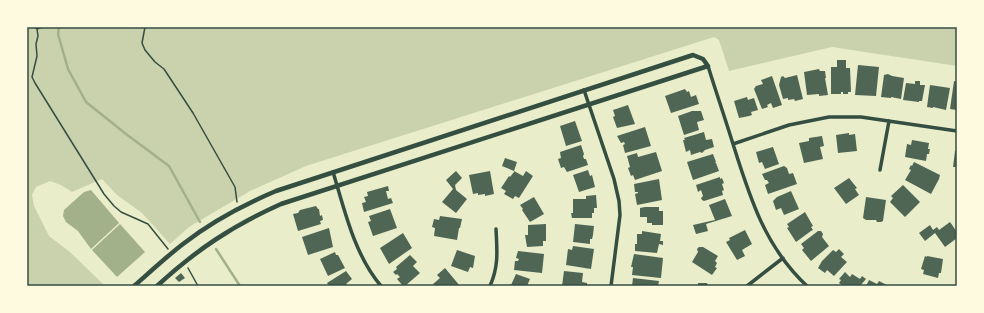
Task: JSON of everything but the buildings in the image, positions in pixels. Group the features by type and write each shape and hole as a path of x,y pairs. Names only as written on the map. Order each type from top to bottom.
{"street":[{"path":"134,286 183,244 226,215 276,191 693,55 703,58 708,66 756,212 767,234 783,258 807,286"},
{"path":"157,286 184,262 208,244 264,212 292,200 708,66"},
{"path":"584,90 614,179 619,201 620,215 612,286"},
{"path":"733,144 789,125 822,118 861,117 957,131"},
{"path":"880,170 888,121"},
{"path":"333,172 352,234 367,266 382,286"},
{"path":"490,286 498,261 496,229"},
{"path":"747,286 783,258"}],"path":[{"path":"34,27 37,30 38,36 36,44 37,56 32,77 35,83 104,194 121,212 148,224 168,249"},
{"path":"37,30 43,27"},
{"path":"145,27 142,43 145,50 154,62 164,69 193,113 234,187 237,203"},
{"path":"184,262 198,286"}],"shaded area":[{"path":"27,27 957,27 957,66 832,47 729,71 719,40 714,37 306,166 250,191 189,227 170,244 142,213 117,195 102,179 72,192 61,185 50,181 36,187 32,195 34,206 49,236 70,252 105,286 27,286"},
{"path":"91,190 119,223 91,249 78,231 66,222 63,216 64,210 84,192"},
{"path":"120,224 145,252 117,277 92,250"}],"waterway":[{"path":"59,27 58,34 68,69 86,102 169,166 200,222"},
{"path":"216,249 240,286"}]}
